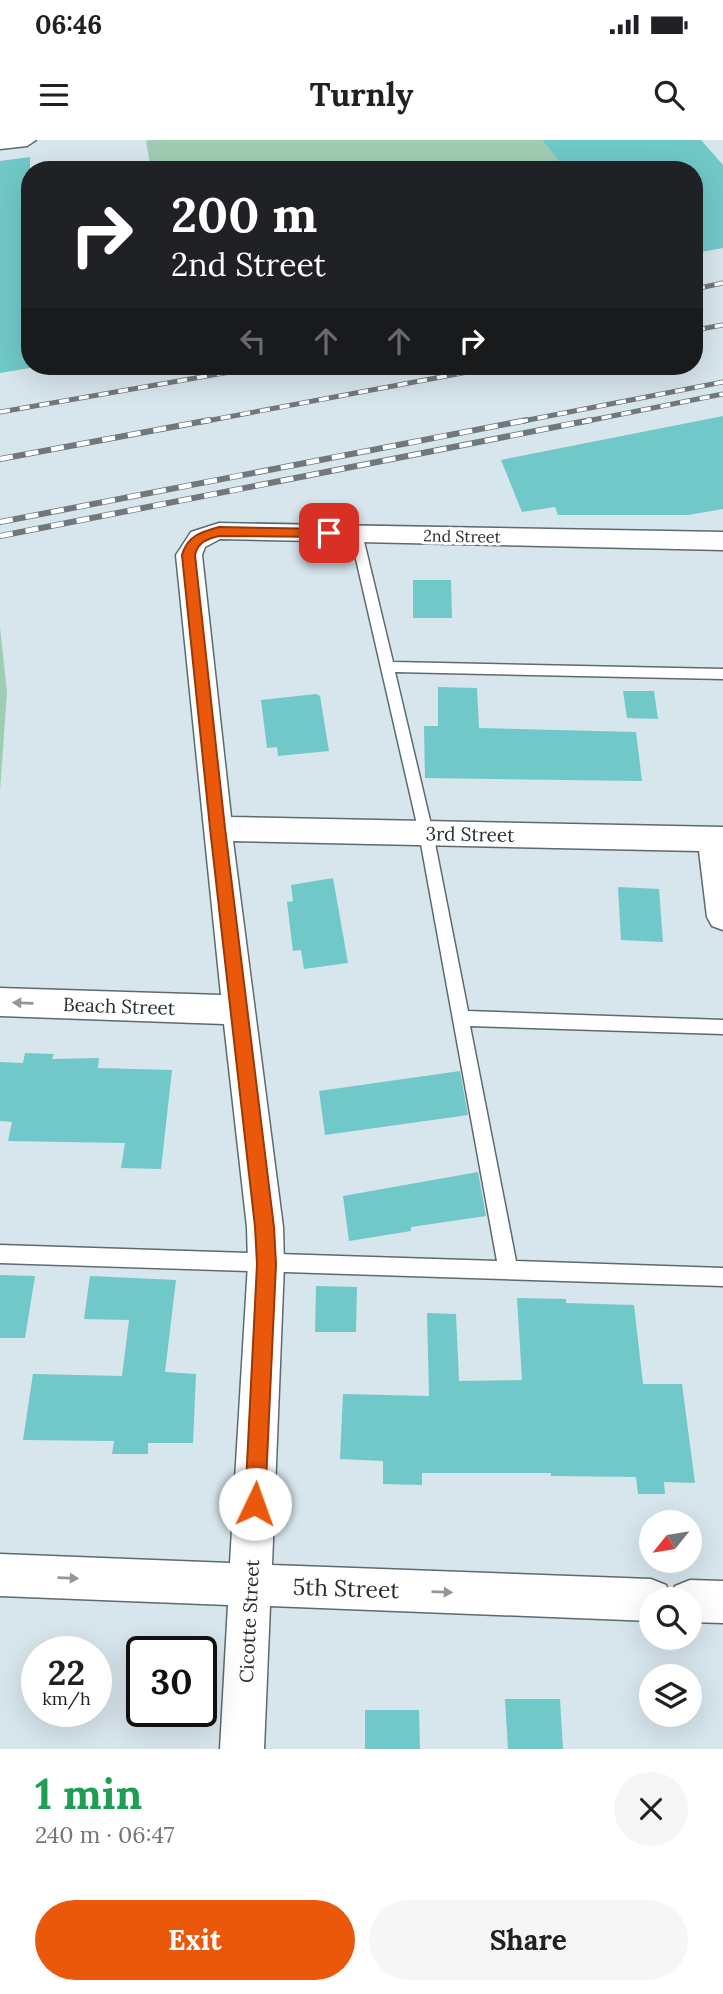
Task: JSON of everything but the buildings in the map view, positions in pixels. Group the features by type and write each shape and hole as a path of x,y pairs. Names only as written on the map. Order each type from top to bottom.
{"street":[{"path":"0,143 27,140"},
{"name":"2nd Street","path":"202,536 219,531 723,541"},
{"name":"Cicotte Street","path":"202,536 191,546 189,555 267,1264 242,1749"},
{"name":"3rd Street","path":"217,828 718,839"},
{"path":"718,839 723,917"},
{"name":"Beach Street","path":"0,1002 238,1010"},
{"name":"5th Street","path":"0,1575 639,1600"},
{"path":"702,1601 723,1602"}],"lane":[{"path":"356,533 426,833 509,1270"},
{"path":"387,667 723,674"},
{"path":"461,1018 723,1027"},
{"path":"0,1254 723,1277"}],"green space":[{"path":"542,140 559,161 149,161 146,141"},
{"path":"0,627 7,692 0,792"}],"railway":[{"path":"703,287 723,283"},
{"path":"703,329 723,325"},
{"path":"0,412 213,375"},
{"path":"201,422 452,375"},
{"path":"518,422 723,382"},
{"path":"582,422 723,394"},
{"path":"0,459 210,420"},
{"path":"0,522 527,420"},
{"path":"0,536 591,420"}],"route":[{"path":"255,1504 267,1264 189,555 191,546 202,536 219,531 329,533"}]}
